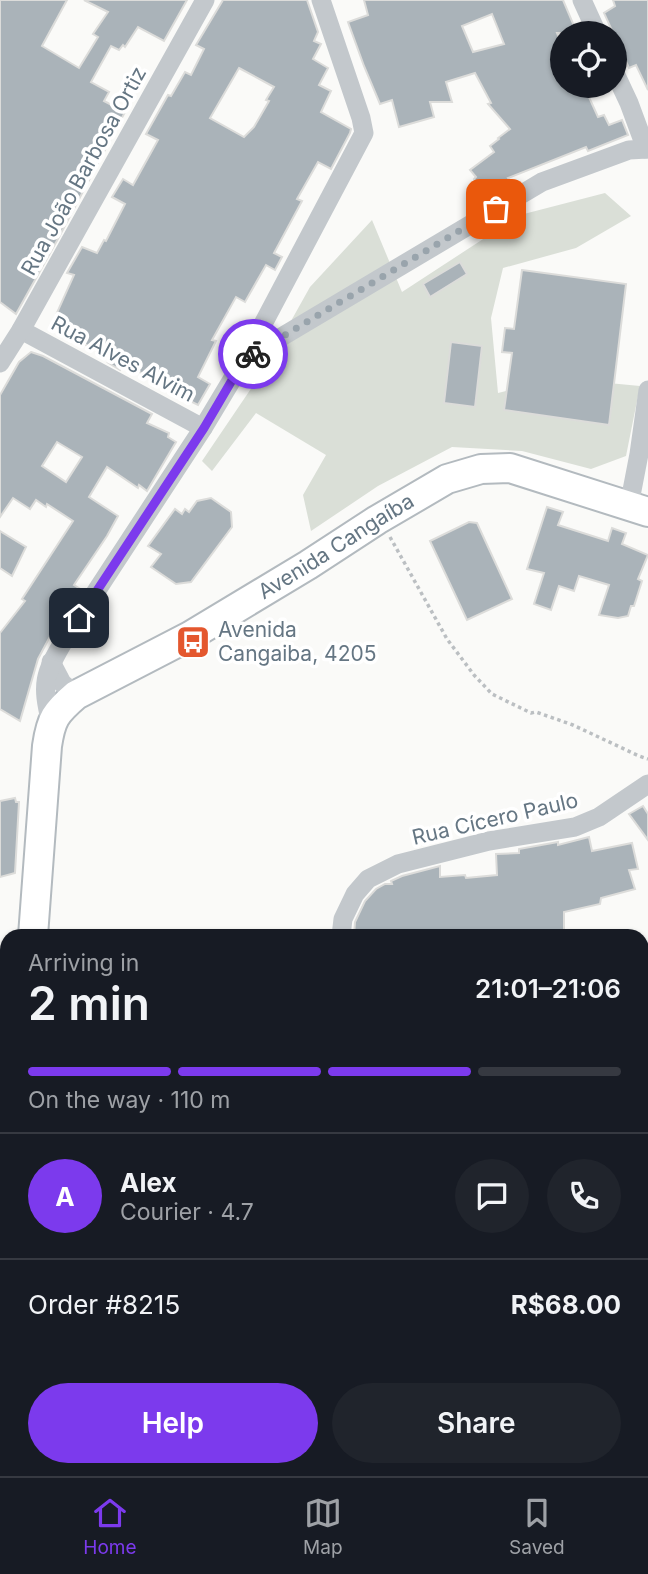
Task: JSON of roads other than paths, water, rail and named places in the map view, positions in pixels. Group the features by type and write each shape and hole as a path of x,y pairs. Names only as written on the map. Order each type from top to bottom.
{"main road":[{"name":"Avenida Cangaíba","path":"51,723 63,705 76,695 190,635 447,479 481,469 510,468 639,509"},
{"path":"34,929 51,723"}],"street":[{"name":"Rua João Barbosa Ortiz","path":"0,363 205,0"},
{"path":"51,723 45,700 44,681 51,662 204,428 245,358 364,133 321,0"},
{"path":"582,0 592,21"},
{"path":"245,358 542,183 629,150 647,149 626,98"},
{"name":"Rua Alves Alvim","path":"21,330 204,428"},
{"path":"639,509 639,454 648,390"},
{"path":"51,662 62,683 76,695"},
{"name":"Rua Cícero Paulo","path":"342,929 355,894 368,879 398,864 489,841 575,827 599,817 648,784"}],"place":[{"name":"Avenida Cangaiba, 4205","path":"193,642"}]}
